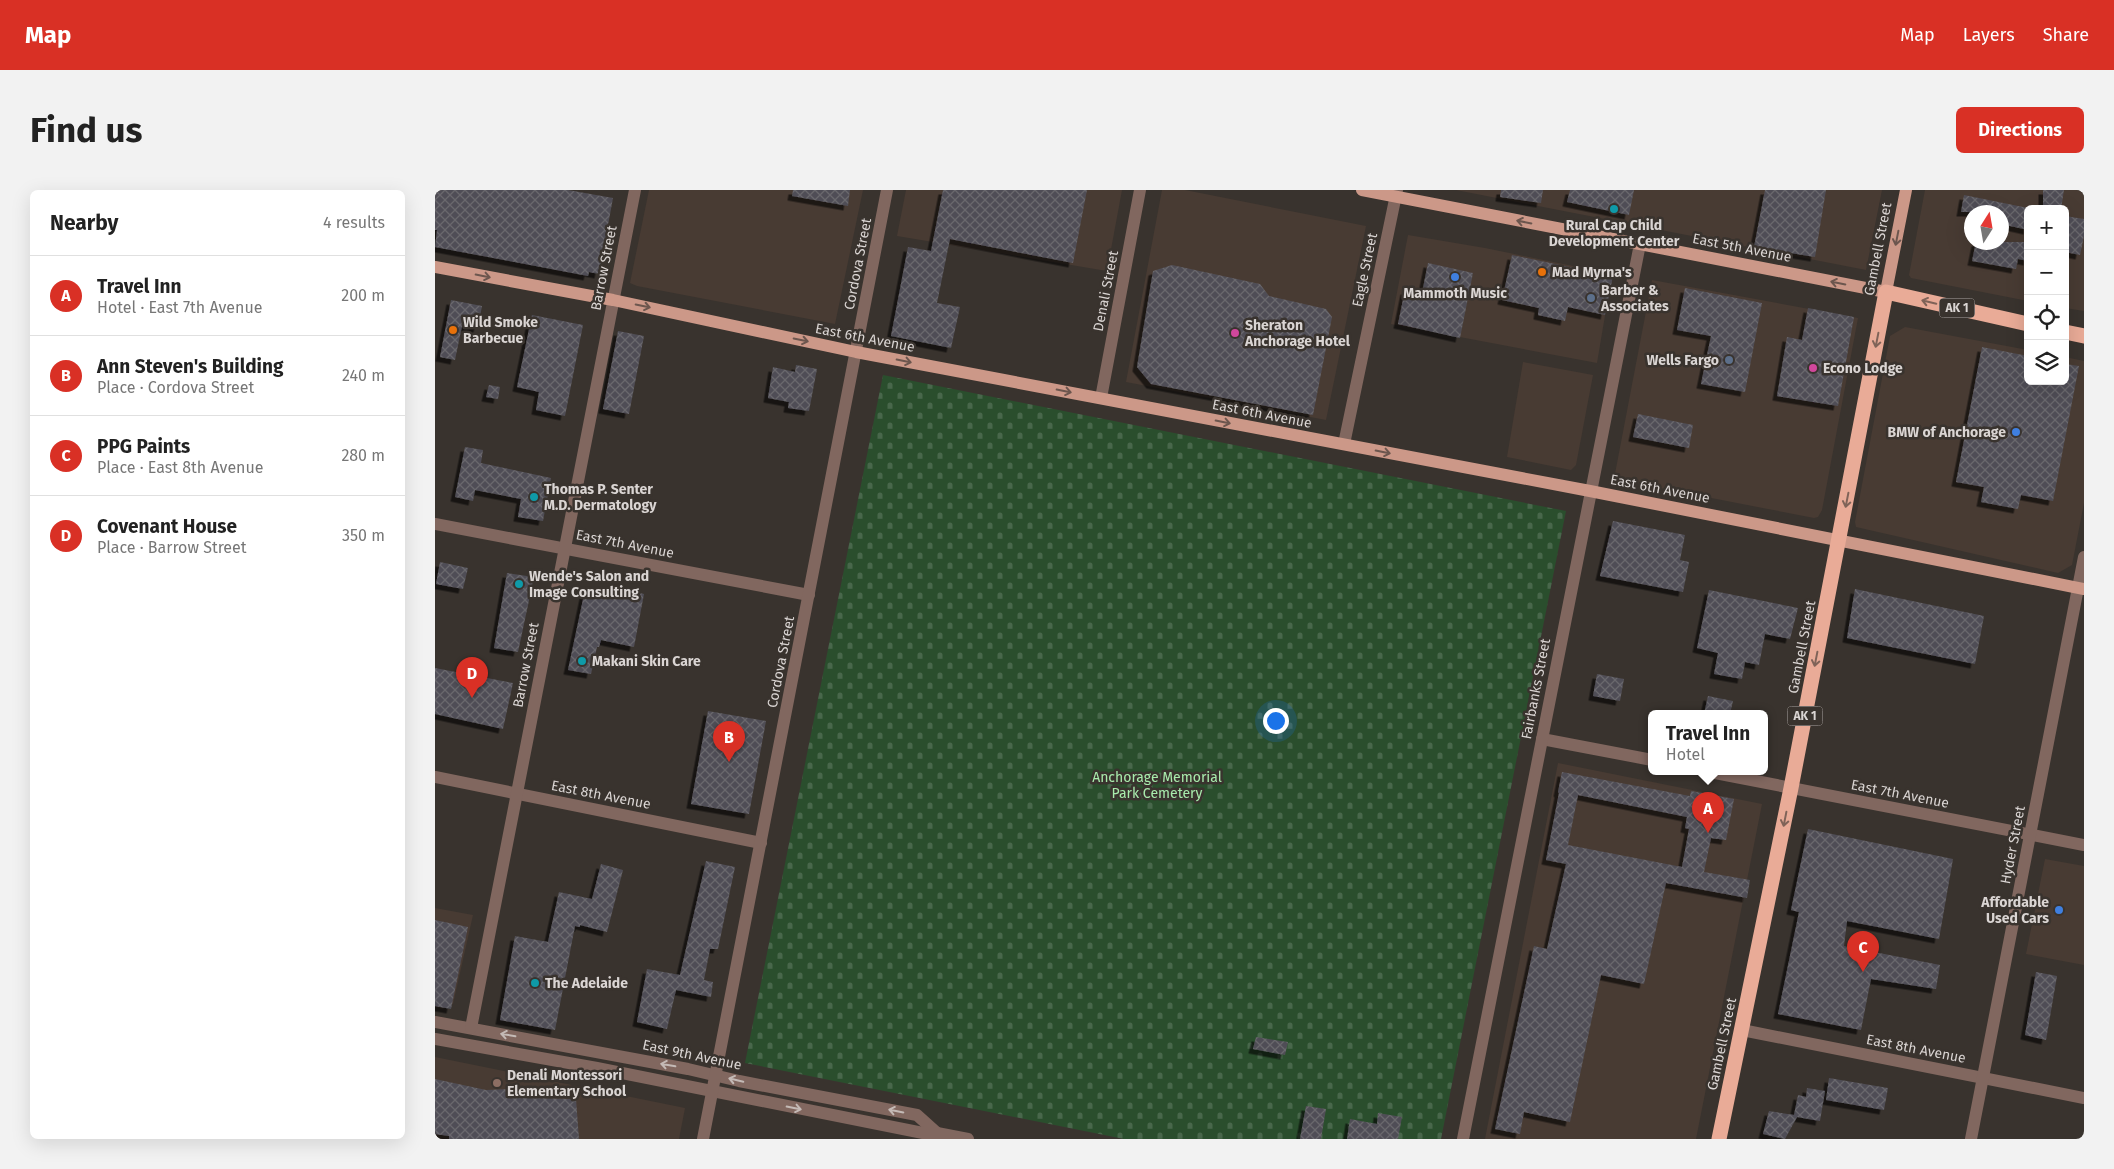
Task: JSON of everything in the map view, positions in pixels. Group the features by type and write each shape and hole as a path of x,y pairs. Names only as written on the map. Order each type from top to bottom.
{"highway":[{"name":"East 5th Avenue","path":"1886,292 2024,323"},
{"name":"Gambell Street","path":"1719,1139 1791,788 1886,292"},
{"path":"2069,333 2084,336"}],"main road":[{"name":"East 5th Avenue","path":"1361,190 1396,193 1640,244 1886,292"},
{"name":"Gambell Street","path":"1886,292 1906,190"},
{"name":"East 6th Avenue","path":"435,267 613,300 856,352 1590,490 2081,588"}],"street":[{"name":"Barrow Street","path":"471,1028 635,190"},
{"name":"Cordova Street","path":"703,1139 887,190"},
{"name":"Denali Street","path":"1101,398 1141,190"},
{"name":"Eagle Street","path":"1344,444 1396,193"},
{"name":"Fairbanks Street","path":"1463,1139 1640,244"},
{"name":"East 7th Avenue","path":"435,524 809,595"},
{"name":"Hyder Street","path":"1971,1139 2030,834 2081,588 2084,557"},
{"path":"1542,739 1648,759"},
{"name":"East 7th Avenue","path":"1725,775 2084,845"},
{"name":"East 8th Avenue","path":"435,777 761,843"},
{"name":"East 9th Avenue","path":"435,1022 917,1115 937,1133"},
{"name":"East 8th Avenue","path":"1742,1030 2084,1098"},
{"path":"435,1038 923,1133 937,1133 961,1138"}],"shaded area":[{"path":"649,190 863,190 835,324 637,286 630,283"},
{"path":"906,190 1122,190 1107,271 897,236"},
{"path":"1162,190 1185,190 1366,226 1326,420 1126,382"},
{"path":"1456,190 1882,190 1866,270"},
{"path":"1925,190 2084,190 2084,311 2069,309 2069,205 2024,205 2024,300 1911,278 1909,275"},
{"path":"1408,235 1485,248 1612,274 1597,363 1391,324"},
{"path":"1652,280 1858,318 1822,510 1818,517 1814,518 1614,479"},
{"path":"1905,327 2024,349 2024,385 2069,385 2069,358 2084,361 2084,503 2072,565 2058,573 1856,527 1855,522 1890,336"},
{"path":"1523,362 1593,375 1576,465 1571,470 1507,457"},
{"path":"1558,763 1762,804 1696,1139 1485,1139"},
{"name":"Affordable Used Cars","path":"2045,859 2084,866 2084,965 2026,954"},
{"path":"435,908 473,915 453,1004 443,1009 435,1007"},
{"name":"Denali Montessori Elementary School","path":"435,1057 685,1108 679,1139 435,1139"}],"green space":[{"name":"Anchorage Memorial Park Cemetery","path":"883,375 1566,511 1441,1139 1124,1139 745,1063"}],"building":[{"path":"435,190 568,190 613,198 599,274 589,272 588,276 435,247 437,230 435,230"},
{"path":"793,190 850,190 848,206 792,196"},
{"path":"943,190 1087,190 1073,263 950,239 937,303 960,307 951,348 891,336 908,247 931,251"},
{"path":"1501,190 1543,190 1541,203 1500,197"},
{"name":"Rural Cap Child Development Center","path":"1570,190 1634,190 1629,215 1567,202"},
{"path":"1765,190 1826,190 1815,257 1754,247"},
{"path":"2043,190 2064,190 2062,205 2043,205"},
{"path":"1964,195 2024,207 2024,229 2009,226 2009,205 1964,205 1964,212 1961,212"},
{"path":"2069,217 2084,219 2084,236 2080,255 2069,253"},
{"path":"2009,242 2024,242 2024,260 2018,259 2016,269 1972,261 1974,250 2009,250"},
{"path":"1512,255 1613,276 1605,315 1568,307 1565,321 1538,315 1539,308 1502,300"},
{"path":"1428,263 1473,273 1460,338 1398,324 1405,290 1422,293"},
{"name":"Sheraton Anchorage Hotel","path":"1172,265 1260,284 1269,296 1326,309 1332,317 1313,415 1151,384 1137,367 1153,271"},
{"name":"Wells Fargo","path":"1685,288 1762,303 1745,392 1701,384 1711,336 1677,330"},
{"path":"451,300 482,306 478,328 462,326 455,360 440,357"},
{"name":"Econo Lodge","path":"1808,308 1854,317 1838,406 1777,396 1787,337 1802,340"},
{"path":"532,315 583,325 565,416 536,410 539,392 517,387"},
{"path":"618,331 644,336 629,414 603,409"},
{"name":"BMW of Anchorage","path":"1982,347 2024,355 2024,385 2069,385 2069,365 2079,366 2053,501 2021,495 2018,509 1981,502 1984,487 1956,482"},
{"path":"796,365 817,369 809,411 788,408 789,402 768,398 773,367 795,372"},
{"path":"489,385 500,387 498,399 486,397"},
{"path":"1638,414 1693,425 1689,448 1633,437"},
{"path":"465,447 483,450 481,463 551,478 543,521 518,517 521,499 475,490 473,501 455,497"},
{"path":"1613,521 1685,535 1680,560 1689,562 1683,592 1600,576"},
{"path":"440,562 468,568 463,589 436,584"},
{"path":"507,573 534,577 518,652 494,648"},
{"path":"617,588 644,594 634,647 601,640 599,647 597,647 591,674 568,670 585,590 615,596"},
{"path":"1855,589 1984,616 1975,664 1847,638"},
{"path":"1709,590 1798,608 1790,639 1765,634 1759,665 1745,662 1742,679 1714,674 1718,653 1697,648"},
{"path":"435,668 513,683 503,729 435,714"},
{"path":"1597,674 1624,679 1620,701 1593,696"},
{"path":"1708,696 1733,701 1731,710 1705,710"},
{"path":"708,711 766,721 749,814 691,804"},
{"path":"1562,772 1690,796 1691,791 1734,799 1726,840 1711,838 1704,872 1750,880 1747,898 1666,883 1644,984 1601,975 1570,1122 1524,1112 1520,1134 1495,1129 1534,946 1547,949 1566,864 1546,860","holes":["1578,795 1687,817 1685,828 1689,829 1682,867 1568,845"]},
{"path":"1808,829 1953,859 1939,939 1847,921 1844,946 1940,965 1936,989 1871,979 1861,1030 1778,1014 1799,912 1791,910"},
{"path":"706,861 735,867 718,949 710,949 704,980 713,982 711,997 676,990 667,1029 637,1022 647,969 680,975"},
{"name":"The Adelaide","path":"601,864 623,870 607,932 580,925 580,927 575,926 555,1030 500,1020 515,936 548,942 559,892 592,899"},
{"path":"435,920 468,927 451,1009 435,1006"},
{"path":"2036,972 2057,976 2046,1040 2025,1035"},
{"path":"1256,1037 1288,1042 1285,1055 1253,1049"},
{"path":"1829,1078 1888,1088 1884,1110 1826,1100"},
{"name":"Denali Montessori Elementary School","path":"435,1079 486,1090 530,1088 531,1098 576,1099 579,1139 449,1139 449,1136 435,1134"},
{"path":"1807,1088 1825,1091 1820,1121 1797,1117 1785,1139 1763,1134 1769,1111 1794,1115 1798,1095 1806,1097"},
{"path":"1306,1106 1326,1109 1321,1139 1300,1139"},
{"path":"1378,1113 1402,1117 1398,1139 1347,1139 1350,1119 1377,1124"}],"place":[{"name":"Rural Cap Child Development Center","path":"1614,209"},
{"name":"Mad Myrna's","path":"1542,272"},
{"name":"Mammoth Music","path":"1455,277"},
{"name":"Barber & Associates","path":"1591,298"},
{"name":"Wild Smoke Barbecue","path":"453,330"},
{"name":"Sheraton Anchorage Hotel","path":"1235,333"},
{"name":"Wells Fargo","path":"1729,360"},
{"name":"Econo Lodge","path":"1813,368"},
{"name":"BMW of Anchorage","path":"2016,432"},
{"name":"Thomas P. Senter M.D. Dermatology","path":"534,497"},
{"name":"Wende's Salon and Image Consulting","path":"519,584"},
{"name":"Makani Skin Care","path":"582,661"},
{"name":"Covenant House","path":"472,698"},
{"name":"Ann Steven's Building","path":"729,762"},
{"name":"Travel Inn","path":"1708,833"},
{"name":"Affordable Used Cars","path":"2059,910"},
{"name":"PPG Paints","path":"1863,972"},
{"name":"The Adelaide","path":"535,983"},
{"name":"Denali Montessori Elementary School","path":"497,1083"}]}
